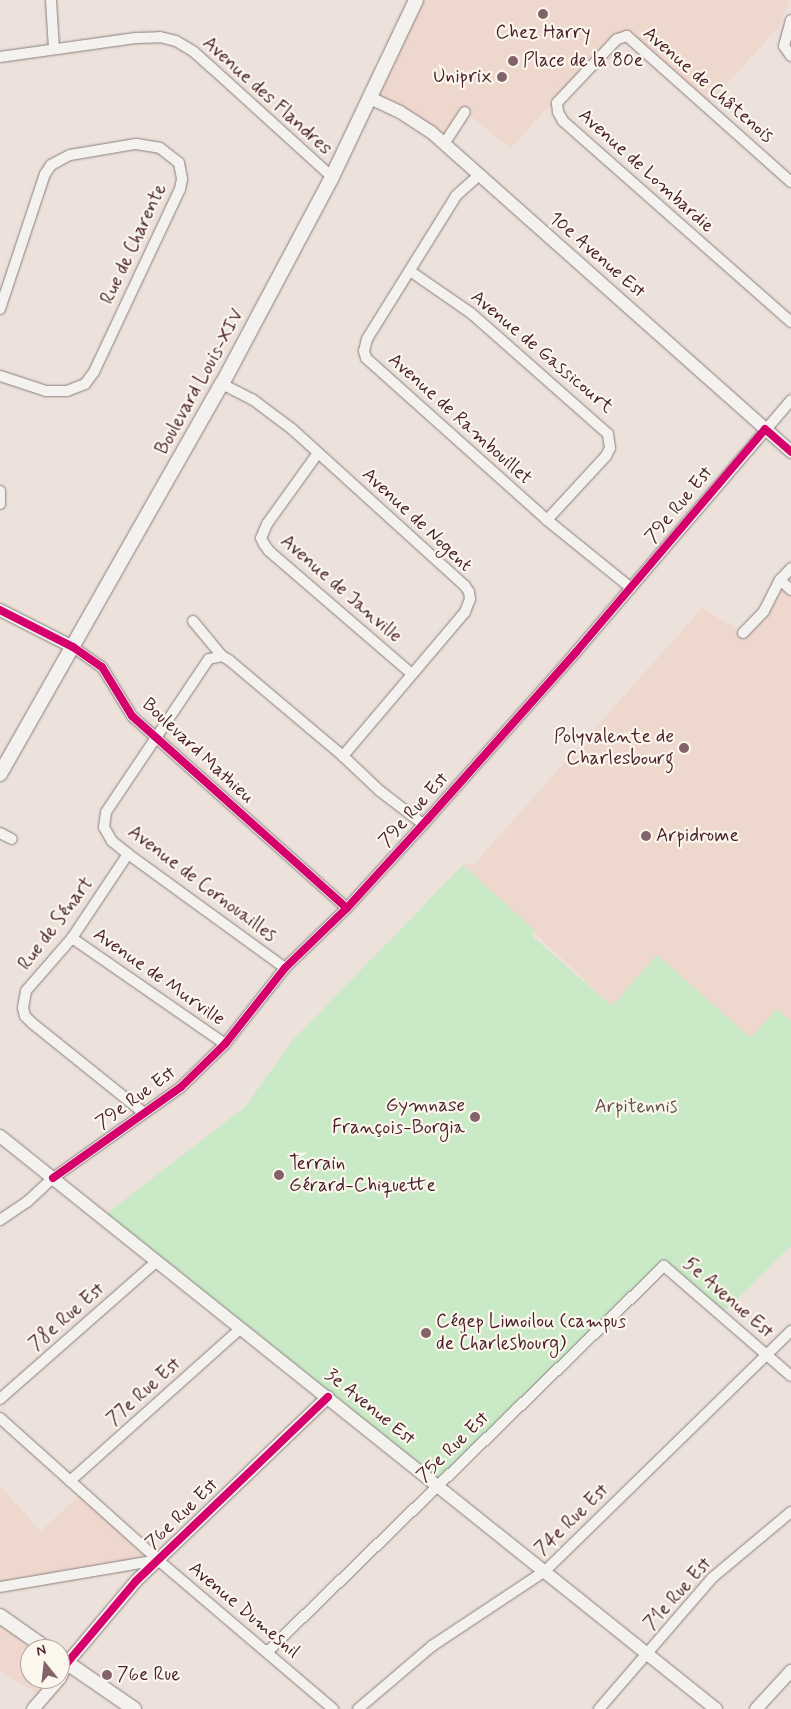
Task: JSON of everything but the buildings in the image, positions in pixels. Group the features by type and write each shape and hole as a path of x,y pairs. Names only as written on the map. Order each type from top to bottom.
{"main road":[{"name":"Boulevard Louis-XIV","path":"0,774 222,384 332,177 416,0"},
{"path":"1,1618 32,1639"},
{"path":"70,1664 134,1709"}],"street":[{"path":"51,0 54,49"},
{"path":"791,20 784,46 791,56"},
{"name":"Avenue de Châtenois","path":"623,37 627,36 791,182"},
{"name":"Avenue des Flandres","path":"0,57 152,37 176,41 194,52 332,177"},
{"name":"Avenue de Lombardie","path":"623,37 617,39 562,96 557,104 558,112 563,121 791,322"},
{"name":"10e Avenue Est","path":"370,98 400,112 431,132 478,176 791,452"},
{"path":"444,144 465,112"},
{"name":"Rue de Charente","path":"0,309 46,174 51,165 70,154 136,144 160,148 179,163 182,179 180,189 94,372 85,384 67,391 46,391 0,376"},
{"name":"Avenue de Rambouillet","path":"478,176 456,196 367,339 364,351 366,358 547,520 631,588"},
{"name":"Avenue de Gassicourt","path":"410,271 472,314 608,434 610,448 606,456 547,520"},
{"name":"Avenue de Nogent","path":"222,384 260,405 292,429 465,586 469,592 470,599 465,612 411,673 343,756"},
{"path":"765,429 791,400"},
{"name":"79e Rue Est","path":"0,1220 27,1202 53,1178 181,1087 225,1044 285,968 347,908 423,824 631,588 765,429"},
{"name":"Avenue de Janville","path":"318,453 267,524 261,538 269,551 411,673"},
{"path":"0,491 0,504"},
{"path":"743,633 764,611 780,580 791,568"},
{"path":"780,580 791,590"},
{"name":"Boulevard Mathieu","path":"0,610 73,647 102,667 132,716 347,908"},
{"path":"193,621 222,656 343,756 380,791 423,824"},
{"name":"Avenue de Cornouailles","path":"222,656 209,659 155,737 106,812 103,821 104,827 112,841 128,854 285,968"},
{"path":"0,833 12,839"},
{"name":"Rue de Sénart","path":"128,854 72,938 26,991 23,1000 25,1016 144,1113"},
{"name":"Avenue de Murville","path":"72,938 225,1044"},
{"name":"3e Avenue Est","path":"0,1136 716,1709"},
{"name":"78e Rue Est","path":"0,1399 157,1261"},
{"name":"5e Avenue Est","path":"664,1266 791,1376"},
{"name":"75e Rue Est","path":"267,1652 664,1266"},
{"name":"77e Rue Est","path":"70,1481 241,1328"},
{"name":"74e Rue Est","path":"358,1709 432,1646 545,1571 791,1331"},
{"name":"76e Rue Est","path":"70,1653 136,1581 328,1397"},
{"name":"Avenue Dumesnil","path":"0,1418 158,1560 332,1709"},
{"name":"71e Rue Est","path":"599,1709 712,1578 791,1512"},
{"path":"0,1587 158,1560"},
{"path":"756,1709 791,1671"},
{"name":"76e Rue Est","path":"32,1709 51,1689"}],"shaded area":[{"path":"416,0 789,0 779,27 706,106 627,36 557,103 547,108 511,148 465,112 444,144 371,98"},
{"name":"Polyvalente de Charlesbourg","path":"780,580 791,590 791,1021 777,1009 751,1038 657,955 612,1006 463,865 475,863 702,608 743,633"},
{"path":"0,1486 41,1531 83,1492 158,1560 0,1587"},
{"path":"0,1620 31,1639 20,1639 20,1683 0,1671"},
{"path":"30,1689 50,1689 43,1697"}],"green space":[{"name":"Arpitennis","path":"463,865 533,929 534,938 612,1006 657,955 751,1038 777,1009 791,1021 791,1246 721,1315 665,1266 438,1486 102,1217 245,1107 292,1041"}],"cycle path":[{"path":"53,1178 181,1087 225,1044 285,968 347,908 576,652 765,429 791,452"},
{"path":"0,610 73,647 102,667 132,716 347,908"},
{"path":"70,1659 136,1581 328,1397"}],"place":[{"name":"Chez Harry","path":"543,14"},
{"name":"Place de la 80e","path":"513,61"},
{"name":"Uniprix","path":"502,77"},
{"name":"Polyvalente de Charlesbourg","path":"684,748"},
{"name":"Arpidrome","path":"646,836"},
{"name":"Gymnase François-Borgia","path":"475,1117"},
{"name":"Terrain Gérard-Chiquette","path":"279,1175"},
{"name":"Cégep Limoilou (campus de Charlesbourg)","path":"426,1333"},
{"name":"76e Rue","path":"107,1675"}]}
